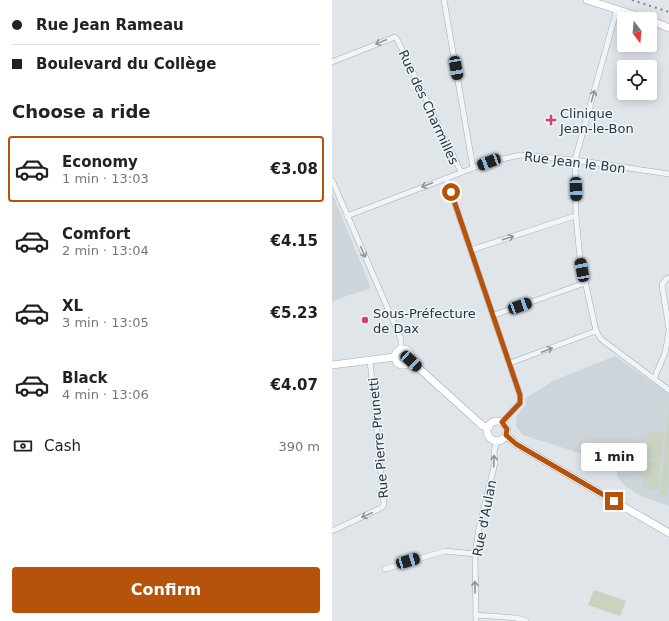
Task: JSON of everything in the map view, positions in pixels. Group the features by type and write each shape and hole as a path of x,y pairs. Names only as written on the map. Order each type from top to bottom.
{"street":[{"path":"444,0 473,168"},
{"path":"587,0 626,12"},
{"path":"617,9 575,160 576,217 580,258 596,331 601,339 669,390"},
{"path":"657,23 669,28"},
{"name":"Rue des Charmilles","path":"332,62 395,37 461,172"},
{"name":"Rue Jean le Bon","path":"348,216 461,172 506,157 520,155 575,160 669,174"},
{"path":"446,178 494,315 520,395 520,403 502,422 493,422 489,427 489,436 497,440 502,439 506,435 507,429 502,422"},
{"path":"332,180 401,339 401,350"},
{"path":"471,250 576,217"},
{"path":"654,379 665,353 669,331 662,285 666,279 669,278"},
{"path":"494,315 585,283"},
{"path":"510,363 596,331"},
{"path":"395,357 397,352 406,350 410,353 411,361 483,426 489,427"},
{"path":"332,365 395,357"},
{"path":"395,357 397,362 401,365 407,365 411,361"},
{"name":"Rue Pierre Prunetti","path":"332,531 381,508 384,504 370,360"},
{"path":"506,435 516,444 669,533"},
{"name":"Rue d'Aulan","path":"476,618 475,554 479,528 495,463 494,452 497,440"},
{"path":"385,569 445,551 475,554"},
{"path":"476,618 516,618 526,621"}],"shaded area":[{"path":"332,193 371,288 332,302"},
{"path":"615,356 669,394 669,506 641,496 625,486 619,479 614,464 523,435 516,426 517,415 526,405 526,398 555,380"}],"green space":[{"path":"669,407 669,489 667,486 666,495 660,495"},
{"path":"649,431 664,433 661,460 646,459"},
{"path":"645,461 660,462 658,490 643,488"},
{"path":"594,590 626,601 620,616 588,605"}],"railway":[{"path":"632,0 669,12"}],"place":[{"name":"Clinique Jean-le-Bon","path":"551,120"},
{"name":"Sous-Préfecture de Dax","path":"365,320"}],"route":[{"path":"451,192 520,395 520,403 502,422 507,429 506,435 516,444 614,501"}]}
